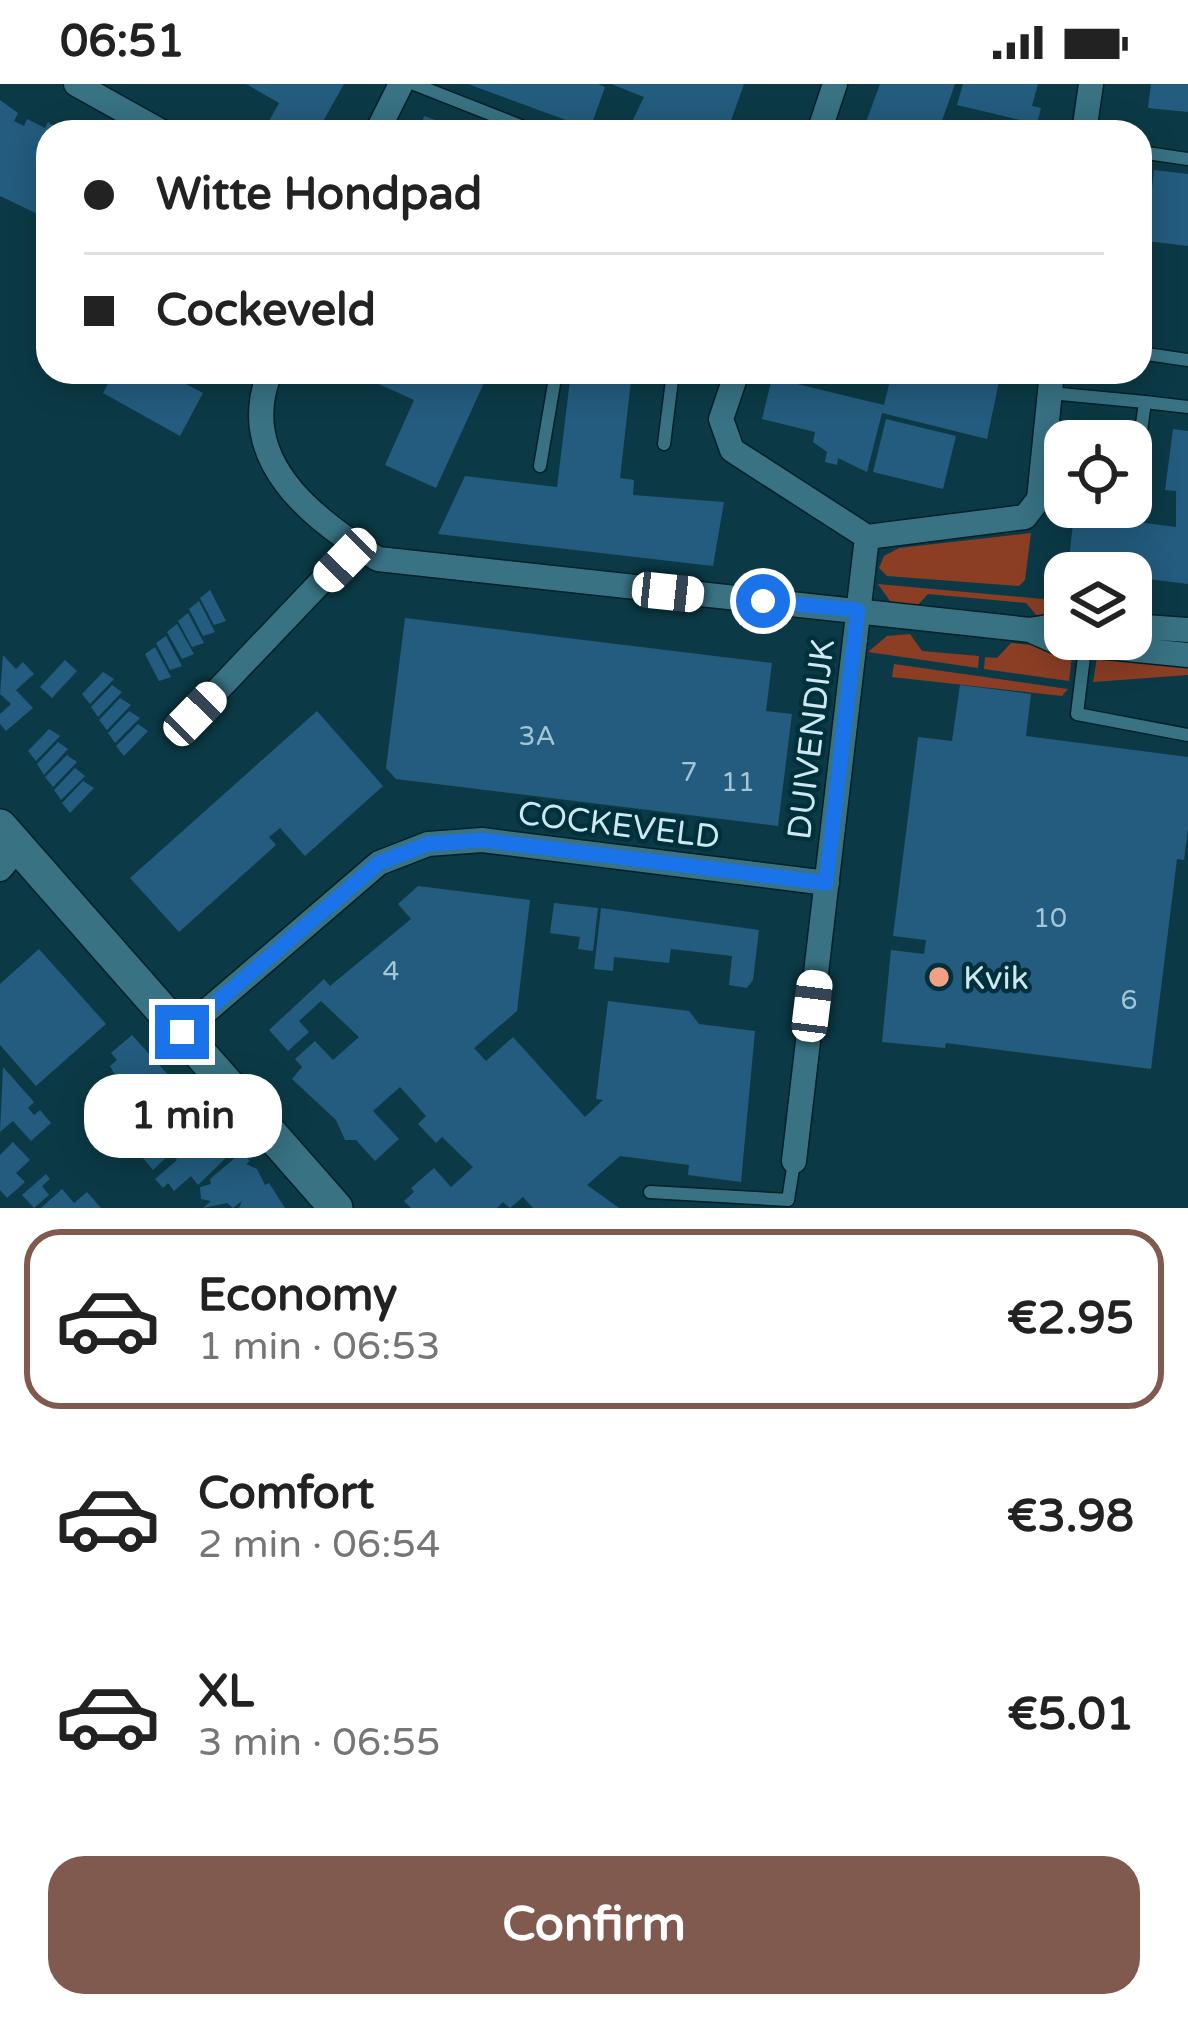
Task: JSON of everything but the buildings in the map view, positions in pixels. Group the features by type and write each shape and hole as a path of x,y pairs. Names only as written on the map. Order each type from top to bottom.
{"street":[{"path":"76,84 140,120"},
{"path":"383,120 401,84"},
{"path":"823,120 835,84"},
{"path":"1086,120 1091,84"},
{"path":"265,384 257,405 271,467 334,532 378,559 1030,630 1044,628"},
{"path":"733,384 721,419 732,450 867,537 1006,524 1025,517 1039,499 1051,384"},
{"name":"DUIVENDIJK","path":"794,1161 867,537"},
{"path":"195,714 356,545"},
{"path":"1152,627 1188,630"},
{"path":"1030,630 1044,636"},
{"path":"1152,650 1188,655"},
{"name":"COCKEVELD","path":"182,1032 379,863 428,844 482,840 826,883"},
{"path":"6,847 182,1032 336,1208"}],"lane":[{"path":"414,84 506,120"},
{"path":"1152,154 1188,159"},
{"path":"1152,355 1188,360"},
{"path":"540,466 554,384"},
{"path":"664,444 672,384"},
{"path":"1060,384 1188,407"},
{"path":"1143,420 1145,402"},
{"path":"1039,499 1044,499"},
{"path":"1084,660 1077,714 1188,735"},
{"path":"650,1192 788,1200 794,1161"}],"shaded area":[{"path":"1031,533 1025,580 1019,586 887,576 879,568 884,556 899,548"},
{"path":"878,584 1044,599 1044,617 1038,617 1026,603 928,594 914,609 890,601"},
{"path":"910,634 922,651 979,656 978,668 868,652 887,636"},
{"path":"1011,643 1044,646 1044,660 1072,660 1069,681 984,669 985,657 997,658"},
{"path":"1152,657 1188,661 1188,675 1093,682 1097,660"},
{"path":"894,664 1068,689 1062,696 892,677"}],"place":[{"name":"Kvik","path":"939,977"}],"route":[{"path":"182,1032 379,863 428,844 482,840 826,883 858,610 763,601"}]}
